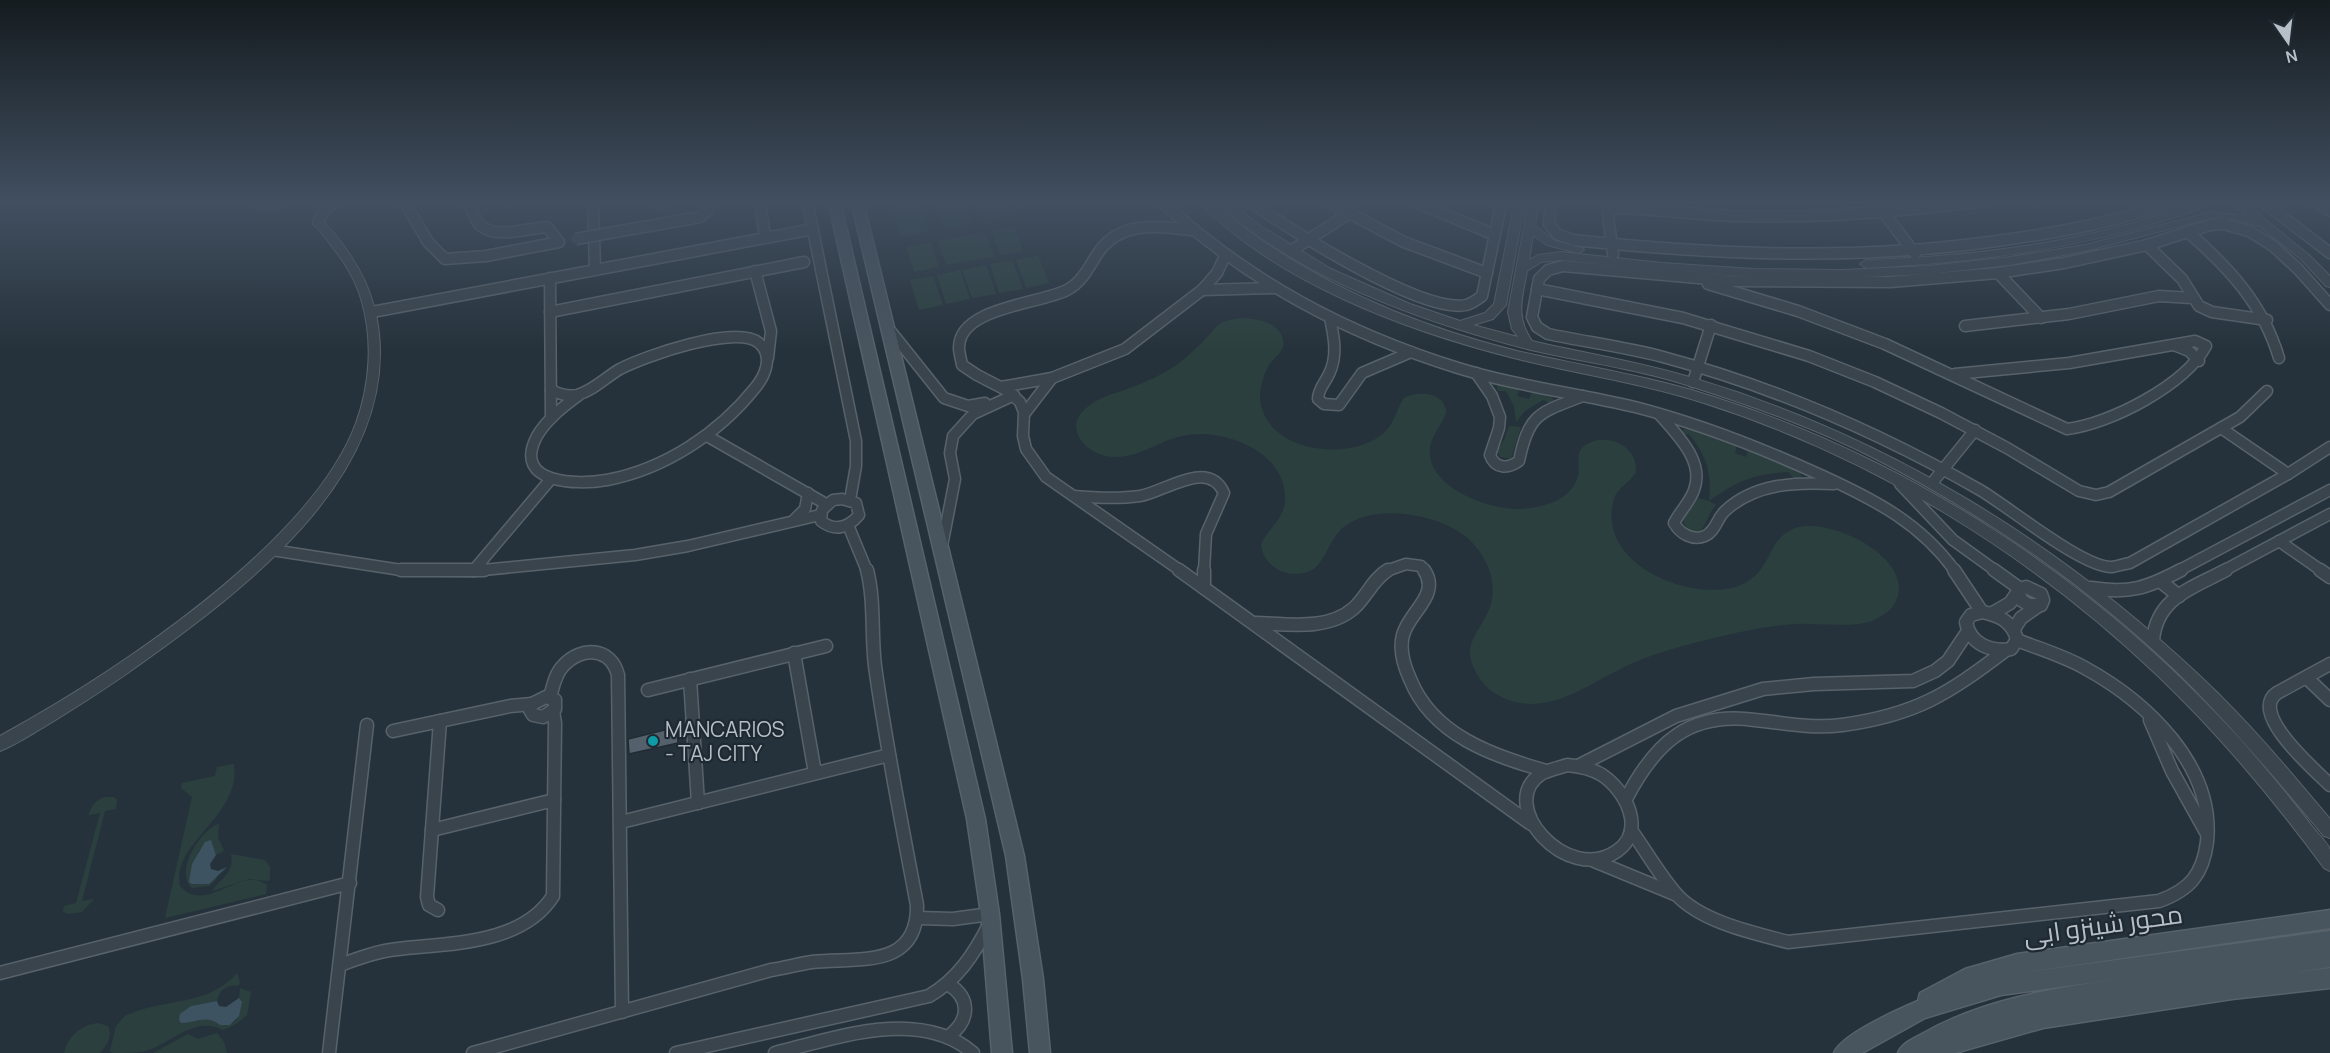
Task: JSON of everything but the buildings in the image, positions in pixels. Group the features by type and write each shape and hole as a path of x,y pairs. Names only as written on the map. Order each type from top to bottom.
{"main road":[{"path":"845,250 971,790 990,918 1002,1053"},
{"path":"869,250 1015,856 1033,979 1040,1053"},
{"name":"محور شينزو ابى","path":"1898,1021 1918,1005 1949,987 1990,970 2017,963 2330,919"},
{"name":"محور شينزو ابى","path":"1845,1053 1922,1009 1974,992 2057,977 2330,940"},
{"path":"1908,1053 1950,1029 2016,1005 2067,995 2330,958"},
{"path":"1920,1053 2043,1018 2232,989 2330,978"}],"street":[{"path":"0,744 64,707 140,656 211,602 272,550 326,488 340,466 360,425 375,378 376,350 372,312 358,272 343,250"},
{"path":"435,250 445,259 486,256 517,250"},
{"path":"594,250 595,270"},
{"path":"372,312 697,250"},
{"path":"817,250 856,441 856,466 850,500"},
{"path":"1100,250 1086,276 1067,290 1044,299 995,310 974,322 959,344 962,365 978,378 1012,394 1021,404 1025,413 1023,430 1027,453 1046,477 1255,623 1531,824 1556,850 1574,857 1592,860 1677,895 1734,928 1788,942 1833,939 2159,901 2182,892 2198,877 2204,864 2208,814 2201,788 2176,746 2148,714 2128,696 2082,667 2015,635 2004,620 1987,613 1935,546 1914,526 1875,499 1755,446 1660,415 1476,373 1411,352 1330,318 1275,288 1217,250"},
{"path":"1268,250 1446,334 1514,353 1693,382 1793,417 1932,483 2012,532 2091,588 2153,640 2231,715 2288,777 2330,831"},
{"path":"1325,250 1373,275 1456,307 1470,306 1480,300 1492,250"},
{"path":"1424,250 1487,273"},
{"path":"1459,325 1483,319 1500,305 1511,250"},
{"path":"1525,250 1514,318 1518,329 1529,345"},
{"path":"1622,250 1747,264 1835,265 1920,261 2013,250"},
{"path":"1641,250 1765,255 1919,250"},
{"path":"1522,269 1538,259 1561,256 1662,267 1754,273 1886,273 1970,266 2071,250"},
{"path":"2087,250 2095,257"},
{"path":"2125,250 1998,273 1890,282 1777,283 1685,278 1563,266 1543,274 1537,289 1532,317 1537,327 1548,334 1626,349 1698,367 1795,400 1844,420 1943,469 1988,495 2078,556 2111,567 2130,563 2288,474 2330,447"},
{"path":"2152,250 2182,279 2199,306 2212,312 2267,320"},
{"path":"2207,250 2237,278 2267,320 2279,358"},
{"path":"2276,250 2298,269 2330,305"},
{"path":"2297,250 2330,283"},
{"path":"2307,250 2330,271"},
{"path":"1291,251 1358,293 1747,412 1800,434 1895,479 1957,515 2060,586 2160,668 2213,720 2268,783 2330,863"},
{"path":"1912,251 1920,261"},
{"path":"1001,387 1052,378 1125,349 1202,290 1217,273 1225,256"},
{"path":"550,312 804,262"},
{"path":"755,271 769,323 772,340 766,370 751,396 734,414 707,436 685,449 629,474 602,480 575,482 550,480 533,464 532,453 536,440 551,418 579,395 619,370 663,351 702,340 749,338 763,331 769,323"},
{"path":"1998,273 2040,318"},
{"path":"550,278 551,418"},
{"path":"1685,278 1775,303 1864,335 1955,374 2054,424 2074,429 2084,427 2167,387 2186,375 2199,361 2206,348 2203,343 2195,340 2069,363 1955,374"},
{"path":"1775,303 1770,294 1777,283"},
{"path":"1202,290 1275,288"},
{"path":"1537,289 1636,307 1711,325 1842,369 1908,397 1975,430 2079,491 2096,495 2109,492 2221,428 2248,411 2267,391"},
{"path":"1965,326 2040,318 2159,296 2192,297"},
{"path":"1330,318 1336,358 1329,377 1318,392 1318,399 1324,404 1339,405 1362,373 1411,352"},
{"path":"1693,382 1711,325"},
{"path":"888,329 944,398 976,409"},
{"path":"749,338 759,343 768,359"},
{"path":"2174,345 2189,351 2199,361"},
{"path":"1476,373 1498,411 1500,423 1490,450 1490,457 1492,461 1503,467 1514,465 1519,461 1526,431 1534,420 1583,396"},
{"path":"1025,413 1052,378"},
{"path":"551,390 563,395 579,395"},
{"path":"942,550 955,478 950,445 958,428 976,409 1012,394"},
{"path":"1660,415 1691,456 1695,466 1698,481 1674,523 1676,528 1691,537 1703,537 1711,533 1721,513 1738,499 1764,488 1795,483 1840,484"},
{"path":"2221,428 2288,474"},
{"path":"1932,483 1975,430"},
{"path":"707,436 826,504"},
{"path":"1072,496 1125,498 1150,494 1191,478 1202,477 1217,482 1224,493 1223,502 1209,524 1205,537 1204,588"},
{"path":"1895,479 1961,547 2018,590 2024,603 2038,606"},
{"path":"473,571 550,480"},
{"path":"2091,588 2131,591 2160,581 2330,490"},
{"path":"790,523 806,509 808,493"},
{"path":"833,500 850,500 859,508 859,515 848,525 832,528 821,521 820,515 826,504 833,500"},
{"path":"2153,640 2156,621 2165,605 2330,514"},
{"path":"272,550 401,570 473,571 635,555 688,546 820,515"},
{"path":"1940,527 1940,521 1945,517 1957,515"},
{"path":"473,1053 780,968 809,962 881,957 907,942 916,930 918,918 916,897 889,754 875,663 871,586 865,564 848,525"},
{"path":"2278,541 2330,577"},
{"path":"1255,623 1328,622 1346,615 1377,577 1392,567 1402,563 1421,566 1428,573 1431,582 1429,592 1402,636 1403,659 1408,679 1420,703 1457,736 1474,746 1510,761 1546,771"},
{"path":"2160,581 2179,596"},
{"path":"2026,586 2038,591 2043,600 2021,618 2012,649 1988,648 1972,638 1968,632 1968,618 2010,603 2018,590 2026,586"},
{"path":"1578,766 1676,716 1752,692 1814,684 1913,681 1948,662 1968,632"},
{"path":"648,690 826,646"},
{"path":"1626,799 1644,765 1665,743 1696,724 1721,718 1818,727 1897,714 1937,699 2006,650"},
{"path":"550,697 559,672 571,659 588,652 597,652 604,654 615,663 618,675 621,822 622,1012"},
{"path":"795,653 815,773"},
{"path":"2160,668 2171,668 2177,661"},
{"path":"2330,664 2273,696 2267,705 2269,714 2279,731 2330,785"},
{"path":"2307,678 2330,700"},
{"path":"690,679 698,803"},
{"path":"340,964 380,952 458,943 506,930 540,915 553,896 555,723 553,711 556,702 550,697 538,699 532,704 510,706 393,731"},
{"path":"532,704 531,713 535,717 543,717 553,711"},
{"path":"2213,720 2217,713 2231,715"},
{"path":"2148,714 2172,771 2206,832"},
{"path":"438,910 429,905 426,897 440,721"},
{"path":"329,1053 367,725"},
{"path":"621,822 889,754"},
{"path":"1531,824 1527,813 1527,793 1538,776 1546,771 1567,765 1578,766 1601,774 1620,789 1626,799 1632,820 1632,830 1622,848 1613,854 1592,860"},
{"path":"432,830 554,800"},
{"path":"1632,830 1677,895"},
{"path":"0,973 350,883"},
{"path":"676,1053 928,996 948,984 970,958 990,918 918,918"},
{"path":"948,984 962,994 967,1011 963,1023 949,1036"},
{"path":"775,1053 812,1044 894,1031 923,1030 949,1036 973,1053"}],"green space":[{"path":"907,250 934,250 939,267 914,272"},
{"path":"941,250 992,250 994,257 946,265"},
{"path":"998,250 1023,251 1000,255"},
{"path":"1038,255 1049,283 1026,288 1016,260"},
{"path":"1012,260 1023,289 999,293 990,264"},
{"path":"986,265 996,294 972,298 962,270"},
{"path":"960,270 970,299 946,304 937,275"},
{"path":"933,276 943,305 919,310 910,280"},
{"path":"1240,318 1268,323 1278,329 1281,334 1282,349 1264,375 1260,393 1261,404 1270,424 1282,435 1297,443 1332,450 1366,444 1385,432 1404,398 1415,394 1435,396 1444,404 1446,410 1430,447 1431,461 1437,474 1448,485 1478,501 1509,509 1522,509 1539,507 1556,501 1569,491 1578,476 1578,456 1584,446 1601,440 1619,443 1632,454 1636,472 1615,497 1612,524 1619,543 1632,559 1649,572 1669,582 1691,588 1712,590 1732,588 1756,576 1778,540 1786,533 1796,528 1811,526 1830,529 1850,536 1869,546 1885,559 1895,574 1899,590 1893,606 1878,618 1864,623 1773,626 1682,646 1635,662 1567,696 1550,702 1532,704 1514,702 1496,694 1486,686 1471,660 1472,644 1491,604 1493,584 1488,566 1478,549 1464,535 1451,527 1417,516 1380,514 1363,517 1349,524 1337,534 1315,568 1293,574 1278,570 1266,559 1263,552 1261,544 1279,518 1285,500 1283,483 1276,469 1251,447 1219,436 1187,435 1168,440 1133,455 1113,457 1095,452 1081,440 1076,425 1079,417 1090,405 1165,372 1188,355 1218,325"},
{"path":"1502,384 1520,388 1517,396 1529,399 1533,390 1549,394 1554,400 1551,404 1543,400 1525,411 1516,422 1514,406 1506,391 1498,391 1497,386"},
{"path":"1509,426 1521,427 1511,459 1500,457 1497,451"},
{"path":"1689,428 1737,443 1735,453 1746,457 1749,448 1798,470 1802,477 1795,479 1788,472 1755,477 1728,488 1709,501 1709,473 1704,457 1689,434 1682,435 1679,431"},
{"path":"1698,498 1716,505 1703,528 1697,533 1688,531 1682,519"},
{"path":"234,764 233,783 227,799 186,856 180,870 180,886 190,894 201,896 235,884 257,880 267,885 266,894 165,918 192,797 181,788 182,783 215,776 217,767"},
{"path":"105,797 114,797 117,800 116,809 105,811 82,901 94,899 82,912 67,914 63,911 64,906 76,903 100,813 89,815 90,811 94,803"},
{"path":"219,824 218,837 224,851 216,855 211,840 198,852 217,878 227,869 209,886 192,888 187,881 186,872 192,852 205,834"},
{"path":"231,854 265,860 270,867 270,879 268,881 249,879 212,891 229,870"},
{"path":"237,973 240,983 238,986 224,989 217,1001 191,1006 186,1023 204,1019 220,1025 230,1025 236,1021 242,1002 239,998 240,988 251,992 247,1015 236,1024 223,1030 213,1026 194,1028 146,1051 113,1053 110,1051 116,1026 125,1016 139,1010 184,1001 213,992"},
{"path":"98,1023 108,1026 110,1034 107,1044 100,1053 64,1053 76,1032"},
{"path":"217,1033 224,1042 227,1053 153,1053 188,1034 198,1039"}],"water":[{"path":"211,840 216,855 210,864 211,869 218,871 227,867 209,884 192,884 189,882 192,864 205,842"},
{"path":"239,998 242,1002 239,1016 230,1025 220,1025 210,1020 181,1023 179,1020 180,1014 191,1006 217,1001 219,1006 226,1007"}],"place":[{"name":"MANCARIOS - TAJ CITY","path":"653,741"}]}
